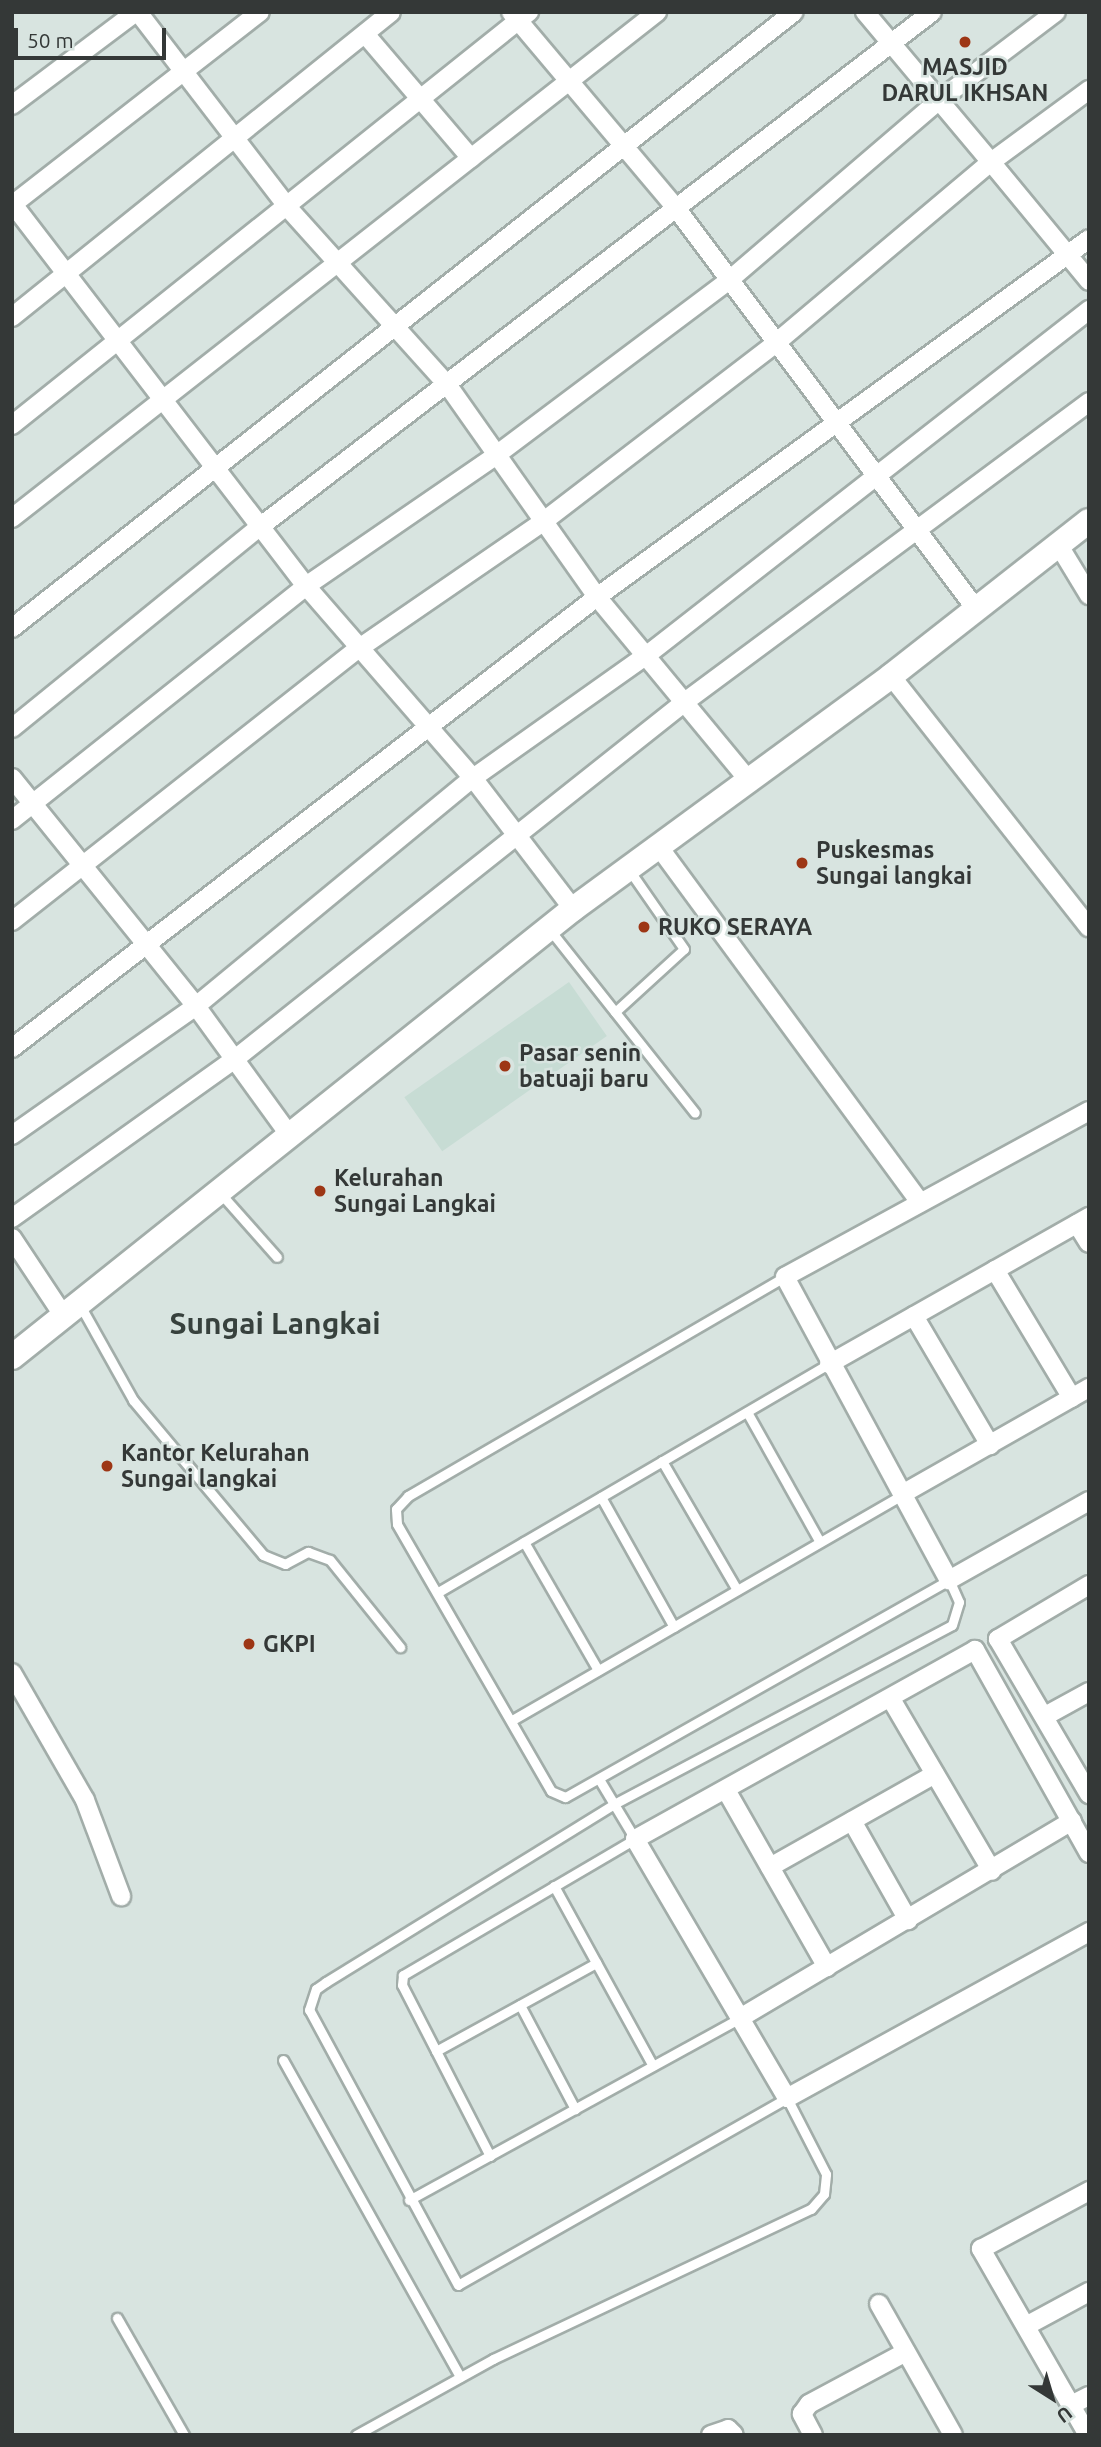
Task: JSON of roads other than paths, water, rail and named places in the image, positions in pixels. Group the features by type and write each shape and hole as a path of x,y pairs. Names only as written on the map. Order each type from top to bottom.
{"street":[{"path":"12,105 137,12 289,209 449,387 495,456 597,597 749,781"},
{"path":"260,12 13,204 306,586 425,727 473,778 573,909"},
{"path":"12,317 391,12"},
{"path":"12,518 657,12"},
{"path":"12,628 794,12"},
{"path":"865,12 889,46 991,162 1089,281"},
{"path":"12,728 261,526 449,387 676,208 932,12"},
{"path":"12,820 306,586 495,456 727,282 937,102 1056,12"},
{"path":"12,425 117,339 289,209 519,15 569,82 676,208 727,282 777,342 832,421 878,475 975,608"},
{"path":"365,34 471,158"},
{"path":"12,921 358,649 544,521 777,342 991,162 1089,90"},
{"path":"12,1048 597,597 832,421 1089,239"},
{"path":"12,1135 195,1006 473,778 647,655 1089,310"},
{"path":"12,1219 235,1059 514,834 686,702 1089,402"},
{"path":"12,1357 291,1137 573,909 891,676 1089,520"},
{"path":"1058,544 1089,595"},
{"path":"891,676 1089,928"},
{"path":"12,778 85,864 145,946 235,1059 291,1137"},
{"path":"659,847 920,1202"},
{"path":"1089,1111 785,1277 829,1364 904,1493 949,1580 1089,1501"},
{"path":"829,1364 1083,1220 1089,1243"},
{"path":"12,1238 72,1311"},
{"path":"995,1270 1072,1398"},
{"path":"914,1316 990,1445"},
{"path":"904,1493 1089,1388"},
{"path":"1089,1586 998,1639 1047,1715 1089,1794"},
{"path":"1089,1853 975,1650 635,1839 787,2098 1089,1932"},
{"path":"12,1673 85,1800 121,1896"},
{"path":"1047,1715 1089,1692"},
{"path":"891,1699 992,1871"},
{"path":"770,1867 936,1774"},
{"path":"726,1790 827,1967"},
{"path":"852,1821 908,1920"},
{"path":"740,2018 992,1871 1072,1821"},
{"path":"1088,2435 981,2249 1089,2191"},
{"path":"1026,2326 1089,2292"},
{"path":"879,2304 953,2435"},
{"path":"813,2435 803,2418 806,2407 906,2352"},
{"path":"1071,2405 1089,2396"},
{"path":"711,2435 728,2429 734,2435"}],"lane":[{"path":"615,1012 684,949 628,869"},
{"path":"549,929 695,1113"},
{"path":"220,1193 277,1257"},
{"path":"356,2435 460,2377 811,2209 824,2194 826,2174 787,2098 458,2285 311,2022 310,1999 326,1982 614,1804 945,1630 959,1609 949,1580 570,1795 554,1794 440,1591 397,1524 400,1502 785,1277"},
{"path":"72,1311 133,1400 263,1555 285,1564 308,1552 330,1560 400,1647"},
{"path":"440,1591 829,1364"},
{"path":"747,1412 820,1542"},
{"path":"662,1461 737,1590"},
{"path":"514,1719 904,1493"},
{"path":"601,1497 674,1627"},
{"path":"524,1542 598,1670"},
{"path":"490,2156 436,2051 403,1975 635,1839 599,1779"},
{"path":"554,1886 653,2066"},
{"path":"436,2051 596,1963"},
{"path":"520,2005 575,2109"},
{"path":"409,2200 740,2018"},
{"path":"283,2060 460,2377"},
{"path":"117,2318 184,2435"}],"place":[{"name":"MASJID DARUL IKHSAN","path":"965,42"},
{"name":"Puskesmas Sungai langkai","path":"802,863"},
{"name":"RUKO SERAYA","path":"644,927"},
{"name":"Pasar senin batuaji baru","path":"505,1066"},
{"name":"Kelurahan Sungai Langkai","path":"320,1191"},
{"name":"Kantor Kelurahan Sungai langkai","path":"107,1466"},
{"name":"GKPI","path":"249,1644"}],"district":[{"name":"Sungai Langkai","path":"275,1323"}]}
